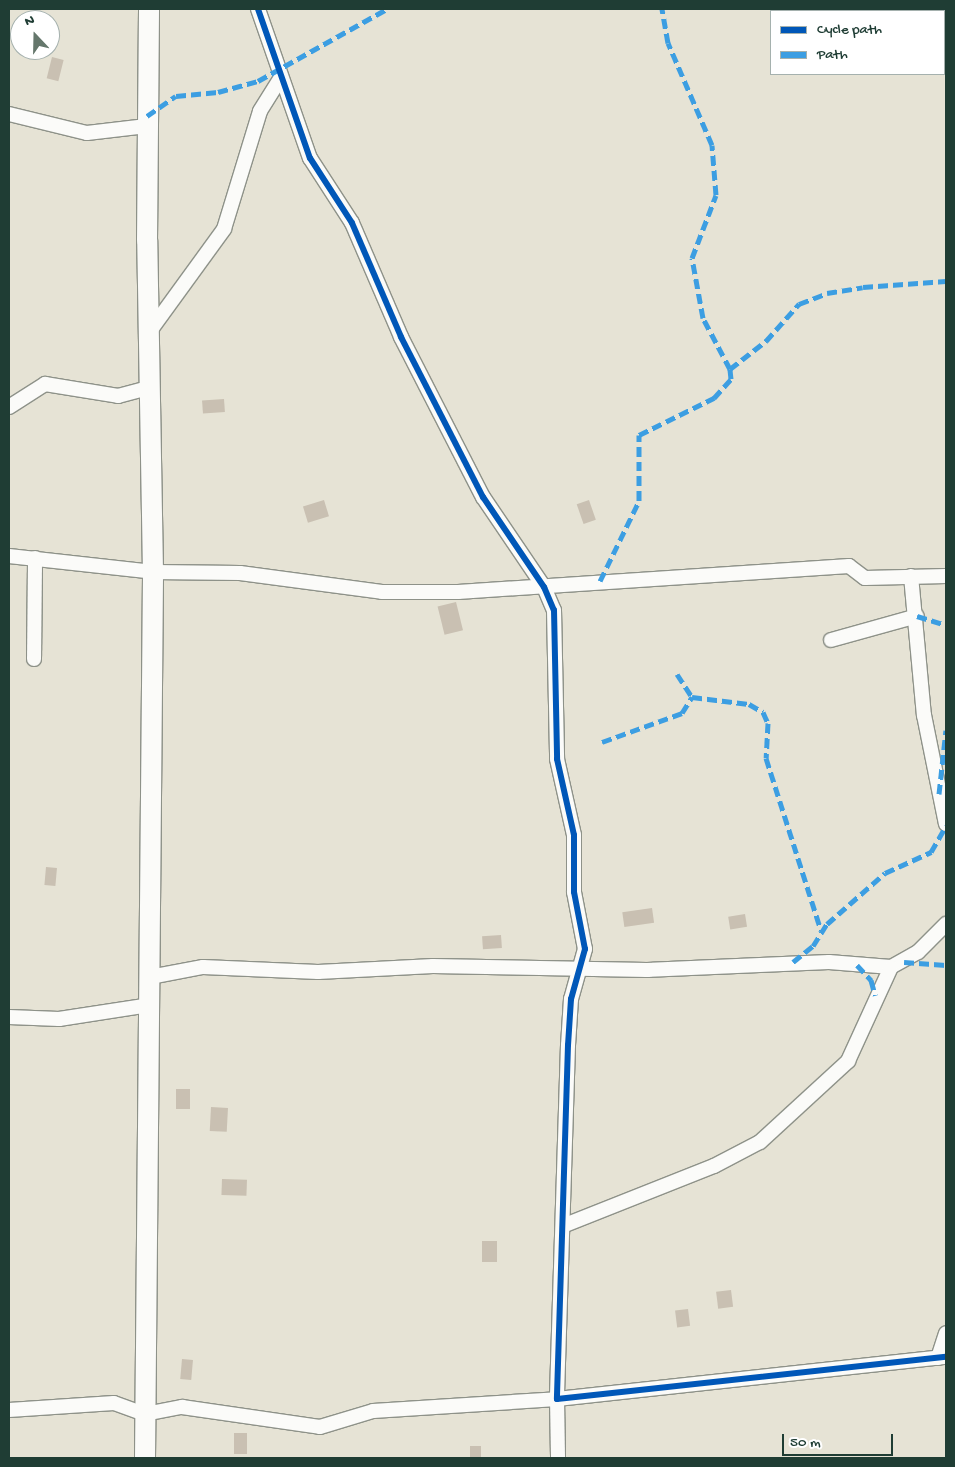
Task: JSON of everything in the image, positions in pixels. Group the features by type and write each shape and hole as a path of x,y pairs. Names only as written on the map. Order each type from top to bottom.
{"main road":[{"path":"145,1458 153,572 147,126 149,9"}],"street":[{"path":"258,9 310,158 352,223 402,337 483,497 544,587 557,630 557,759 574,836 574,892 585,948 571,999 565,1094 565,1225 557,1398 558,1458"},
{"path":"150,331 224,230 260,111 281,78"},
{"path":"9,114 87,133 147,126"},
{"path":"9,407 45,384 118,396 151,388"},
{"path":"9,556 153,572 240,573 382,592 544,587 849,566 865,578 946,576"},
{"path":"34,659 35,558"},
{"path":"911,576 917,616 924,715 946,824"},
{"path":"832,640 917,616"},
{"path":"150,977 204,967 318,972 433,966 580,969 739,968 793,962 890,967 918,952 946,924"},
{"path":"565,1225 714,1166 760,1142 848,1061 890,967"},
{"path":"9,1017 59,1019 149,1005"},
{"path":"9,1410 114,1403 145,1414 182,1407 320,1427 373,1410 557,1398 942,1358 946,1333"}],"building":[{"path":"51,60 64,60 58,81 47,78"},
{"path":"224,399 225,412 203,414 202,401"},
{"path":"324,500 329,516 308,523 303,506"},
{"path":"589,500 596,520 584,524 577,504"},
{"path":"456,602 463,630 445,635 438,607"},
{"path":"46,867 57,868 55,886 44,885"},
{"path":"652,908 654,923 624,927 622,912"},
{"path":"745,914 747,927 730,929 728,917"},
{"path":"501,935 502,948 483,949 482,936"},
{"path":"176,1089 190,1089 190,1109 176,1109"},
{"path":"211,1107 228,1108 227,1132 210,1131"},
{"path":"222,1179 247,1180 246,1196 221,1195"},
{"path":"482,1241 497,1241 497,1262 482,1262"},
{"path":"731,1290 733,1307 718,1309 716,1292"},
{"path":"688,1309 690,1326 677,1327 675,1311"},
{"path":"182,1359 193,1360 191,1380 180,1379"},
{"path":"234,1433 247,1433 247,1454 234,1454"},
{"path":"470,1446 481,1446 481,1458 470,1458"}],"marked path":[{"path":"147,116 176,96 218,92 258,81 387,9"},
{"path":"600,581 639,501 639,435 714,398 731,379 730,369 703,318 692,258 716,195 712,145 668,43 662,9"},
{"path":"730,369 766,341 799,304 827,293 863,287 946,281"},
{"path":"917,616 946,625"},
{"path":"677,674 692,697 749,704 763,712 768,723 766,758 821,930"},
{"path":"602,742 682,713 692,697"},
{"path":"939,794 946,730"},
{"path":"793,962 813,946 827,924 885,873 931,852 946,826"},
{"path":"904,962 946,965"},
{"path":"857,965 871,980 875,995"}],"cycle path":[{"path":"258,9 310,158 352,223 401,337 483,497 544,587 554,610 557,759 574,835 574,892 585,949 571,999 568,1045 557,1399 946,1357"}]}
